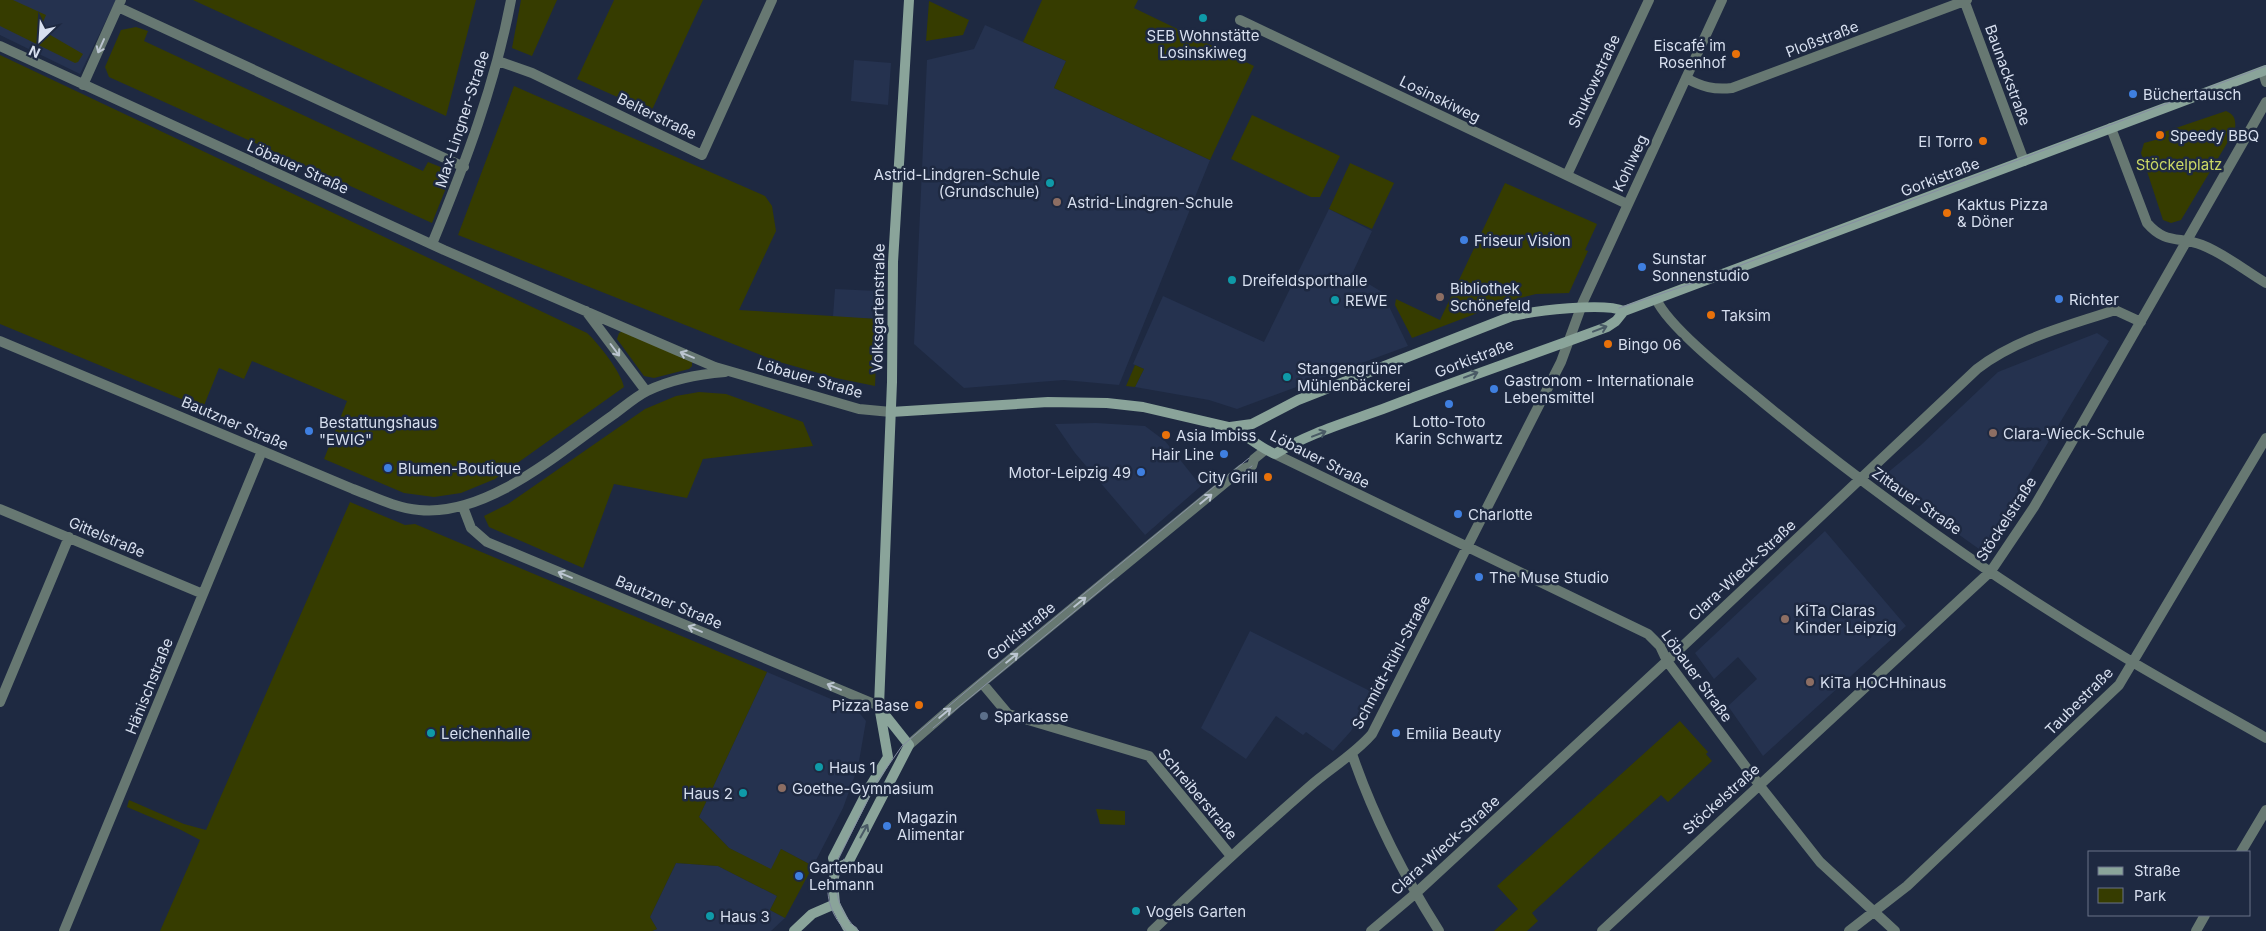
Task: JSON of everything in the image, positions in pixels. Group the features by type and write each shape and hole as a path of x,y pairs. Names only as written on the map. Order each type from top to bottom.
{"main road":[{"name":"Volksgartenstraße","path":"836,868 832,861 834,856 869,788 888,757 879,706 891,412 892,262 909,0"},
{"name":"Gorkistraße","path":"1229,427 1252,424 1298,400 1512,316 1535,311 1611,307 1624,310 1656,299 2264,71"},
{"name":"Gorkistraße","path":"1275,454 1297,442 1375,412 1534,352 1607,327 1624,310"},
{"name":"Löbauer Straße","path":"891,412 1048,402 1107,402 1144,408 1229,427 1244,434 1265,450 1275,454"},
{"path":"879,706 910,744"},
{"name":"Gorkistraße","path":"836,868 848,863 910,744"},
{"path":"836,868 833,882 835,904 847,927 853,931"},
{"path":"794,931 812,914 835,904"}],"street":[{"name":"Max-Lingner-Straße","path":"432,244 464,167 498,60 511,0"},
{"name":"Belterstraße","path":"498,60 532,73 702,155 772,0"},
{"name":"Shukowstraße","path":"1567,175 1649,0"},
{"name":"Kohlweg","path":"1570,341 1580,309 1722,0"},
{"name":"Ploßstraße","path":"1686,78 1700,86 1717,90 1732,88 1965,0"},
{"name":"Baunackstraße","path":"1965,0 2024,161"},
{"path":"83,86 119,3 464,167"},
{"name":"Losinskiweg","path":"1240,20 1627,204"},
{"name":"Löbauer Straße","path":"0,46 83,86 432,244 715,367 859,409 891,412"},
{"path":"2264,71 2266,82"},
{"name":"Stöckelstraße","path":"1602,931 1693,844 1760,786 1991,571 2034,507 2266,102"},
{"path":"2111,128 2147,223 2156,233 2169,240 2203,245 2266,282"},
{"name":"Zittauer Straße","path":"1656,299 1665,314 1740,384 1860,480 1991,571 2133,662 2266,738"},
{"name":"Clara-Wieck-Straße","path":"1371,931 1416,893 1667,661 1977,369 1996,354 2023,341 2115,310 2141,322"},
{"name":"Löbauer Straße","path":"586,311 646,391"},
{"name":"Bautzner Straße","path":"0,341 393,504 419,510 463,507 492,496 532,471 646,391 706,374 733,372"},
{"name":"Schmidt-Rühl-Straße","path":"1152,931 1231,856 1315,781 1352,754 1377,726 1562,362 1570,341"},
{"name":"Taubestraße","path":"1849,931 1907,886 2110,693 2133,662 2266,438"},
{"name":"Gorkistraße","path":"910,744 1242,469 1252,466 1254,459 1265,450"},
{"name":"Hänischstraße","path":"64,931 262,451"},
{"name":"Löbauer Straße","path":"1275,454 1648,634 1660,646 1667,661 1760,786 1820,862 1894,931"},
{"name":"Bautzner Straße","path":"463,507 471,528 487,542 879,706"},
{"name":"Gittelstraße","path":"0,509 203,594"},
{"path":"0,702 69,537"},
{"name":"Schreiberstraße","path":"982,683 1008,714 1149,756 1231,856"},
{"path":"1352,754 1363,787 1416,893 1439,931"},
{"path":"2243,851 2266,810"},
{"path":"2196,931 2204,916"}],"shaded area":[{"path":"0,0 116,0 80,74 0,35"},
{"name":"Astrid-Lindgren-Schule","path":"985,25 1066,61 1054,88 1210,160 1119,385 1064,380 964,388 914,344 927,60 974,49"},
{"path":"854,60 891,63 888,105 851,101"},
{"path":"1329,209 1372,231 1352,274 1382,292 1408,346 1237,409 1209,400 1135,387 1144,369 1133,364 1163,296 1264,342"},
{"path":"835,289 877,291 875,319 833,317"},
{"name":"Clara-Wieck-Schule","path":"2097,333 2109,341 1986,546 1979,549 1888,484 1886,474 1921,445 1998,372"},
{"name":"Motor-Leipzig 49","path":"1096,423 1145,426 1165,441 1201,486 1145,535 1075,453 1055,424"},
{"path":"1825,531 1906,626 1763,756 1728,706 1757,679 1738,657 1714,679 1695,653"},
{"path":"1250,631 1372,692 1351,731 1333,751 1306,732 1303,735 1276,716 1246,759 1201,728"},
{"name":"Goethe-Gymnasium","path":"767,672 857,710 866,721 858,767 843,808 813,866 781,849 772,870 729,848 699,817"},
{"path":"676,863 718,866 777,896 770,910 785,918 771,931 652,931 657,929 650,917"}],"green space":[{"path":"0,0 13,0 46,15 40,29 83,54 78,62 75,63 0,26"},
{"path":"193,0 476,0 446,116"},
{"path":"521,0 557,0 532,56 512,48"},
{"path":"614,0 703,0 651,112 577,79"},
{"path":"1042,0 1138,0 1134,8 1254,66 1210,160 1054,88 1066,61 1023,42"},
{"path":"929,1 969,20 963,35 926,41"},
{"path":"136,27 148,31 144,41 423,171 428,162 443,168 448,183 432,223 109,77 105,67 121,30"},
{"path":"0,55 587,333 609,358 619,374 624,387 495,479 461,493 434,497 404,493 324,459 347,401 252,361 244,379 219,368 203,408 0,324"},
{"path":"514,86 765,196 772,206 776,231 739,310 878,319 875,386 836,378 776,361 458,235"},
{"name":"Stöckelplatz","path":"2226,111 2234,118 2235,130 2181,220 2171,223 2163,220 2141,153 2144,143 2166,137 2164,132"},
{"path":"1252,115 1340,156 1320,197 1311,197 1231,159"},
{"path":"1350,163 1394,183 1372,229 1329,209"},
{"path":"1505,183 1597,224 1585,250 1588,251 1569,293 1536,294 1509,301 1412,338 1395,305 1396,299 1440,320"},
{"path":"623,331 692,362 692,366 689,369 654,378 644,376 617,339 619,333"},
{"path":"1135,365 1144,369 1135,387 1126,386"},
{"path":"699,392 726,394 803,422 813,446 703,459 687,498 614,484 583,568 489,527 484,516 508,504 645,409 676,396"},
{"path":"350,502 405,525 415,524 767,672 699,817 729,848 771,869 781,849 813,866 785,918 770,910 777,896 718,866 676,863 650,917 657,929 652,931 160,931 200,840 127,807 129,800 184,824 206,830"},
{"path":"1680,721 1708,752 1706,754 1712,761 1668,802 1661,795 1532,913 1538,921 1527,931 1494,931 1518,909 1497,886"},
{"path":"1096,809 1125,811 1125,825 1100,824"}],"tram line":[{"path":"1619,308 1696,282 2266,66"},
{"path":"846,931 833,913 828,893 829,878 876,783 902,746 1249,458"},
{"path":"1238,477 1252,466"},
{"path":"933,728 1114,579"},
{"path":"844,859 837,879 838,898 845,915 859,931"}],"place":[{"name":"SEB Wohnstätte Losinskiweg","path":"1203,18"},
{"name":"Eiscafé im Rosenhof","path":"1736,54"},
{"name":"Büchertausch","path":"2133,94"},
{"name":"Speedy BBQ","path":"2160,135"},
{"name":"El Torro","path":"1983,141"},
{"name":"Astrid-Lindgren-Schule (Grundschule)","path":"1050,183"},
{"name":"Astrid-Lindgren-Schule","path":"1057,202"},
{"name":"Kaktus Pizza & Döner","path":"1947,213"},
{"name":"Friseur Vision","path":"1464,240"},
{"name":"Sunstar Sonnenstudio","path":"1642,267"},
{"name":"Dreifeldsporthalle","path":"1232,280"},
{"name":"Bibliothek Schönefeld","path":"1440,297"},
{"name":"Richter","path":"2059,299"},
{"name":"REWE","path":"1335,300"},
{"name":"Taksim","path":"1711,315"},
{"name":"Bingo 06","path":"1608,344"},
{"name":"Stangengrüner Mühlenbäckerei","path":"1287,377"},
{"name":"Gastronom - Internationale Lebensmittel","path":"1494,389"},
{"name":"Lotto-Toto Karin Schwartz","path":"1449,404"},
{"name":"Bestattungshaus \"EWIG\"","path":"309,431"},
{"name":"Clara-Wieck-Schule","path":"1993,433"},
{"name":"Asia Imbiss","path":"1166,435"},
{"name":"Hair Line","path":"1224,454"},
{"name":"Blumen-Boutique","path":"388,468"},
{"name":"Motor-Leipzig 49","path":"1141,472"},
{"name":"City Grill","path":"1268,477"},
{"name":"Charlotte","path":"1458,514"},
{"name":"The Muse Studio","path":"1479,577"},
{"name":"KiTa Claras Kinder Leipzig","path":"1785,619"},
{"name":"KiTa HOCHhinaus","path":"1810,682"},
{"name":"Pizza Base","path":"919,705"},
{"name":"Sparkasse","path":"984,716"},
{"name":"Leichenhalle","path":"431,733"},
{"name":"Emilia Beauty","path":"1396,733"},
{"name":"Haus 1","path":"819,767"},
{"name":"Goethe-Gymnasium","path":"782,788"},
{"name":"Haus 2","path":"743,793"},
{"name":"Magazin Alimentar","path":"887,826"},
{"name":"Gartenbau Lehmann","path":"799,876"},
{"name":"Vogels Garten","path":"1136,911"},
{"name":"Haus 3","path":"710,916"}]}
